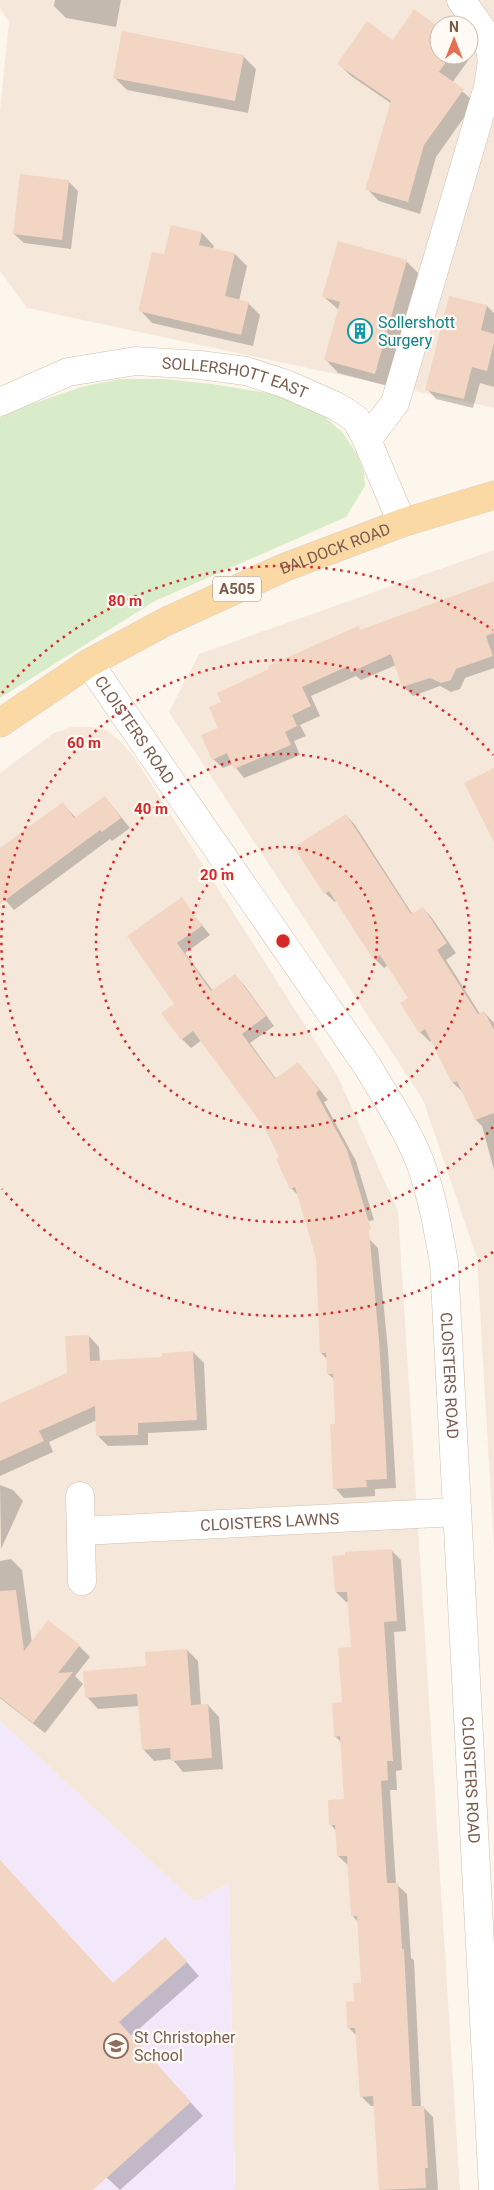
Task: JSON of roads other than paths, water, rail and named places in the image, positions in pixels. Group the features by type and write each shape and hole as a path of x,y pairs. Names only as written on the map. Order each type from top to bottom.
{"main road":[{"name":"BALDOCK ROAD","path":"0,723 89,663 167,621 283,568 402,523 494,495"}],"street":[{"path":"367,440 395,403 488,87 492,60 488,38 461,0"},
{"name":"SOLLERSHOTT EAST","path":"0,402 68,372 136,361 200,365 246,371 286,384 338,407 356,419 367,440 402,523"},
{"name":"CLOISTERS ROAD","path":"89,663 337,1020 388,1101 419,1162 434,1209 444,1263 494,2190"},
{"path":"80,1496 82,1581"},
{"name":"CLOISTERS LAWNS","path":"81,1531 457,1512"}],"place":[{"name":"Sollershott Surgery","path":"360,331"},
{"name":"St Christopher School","path":"116,2046"}]}
